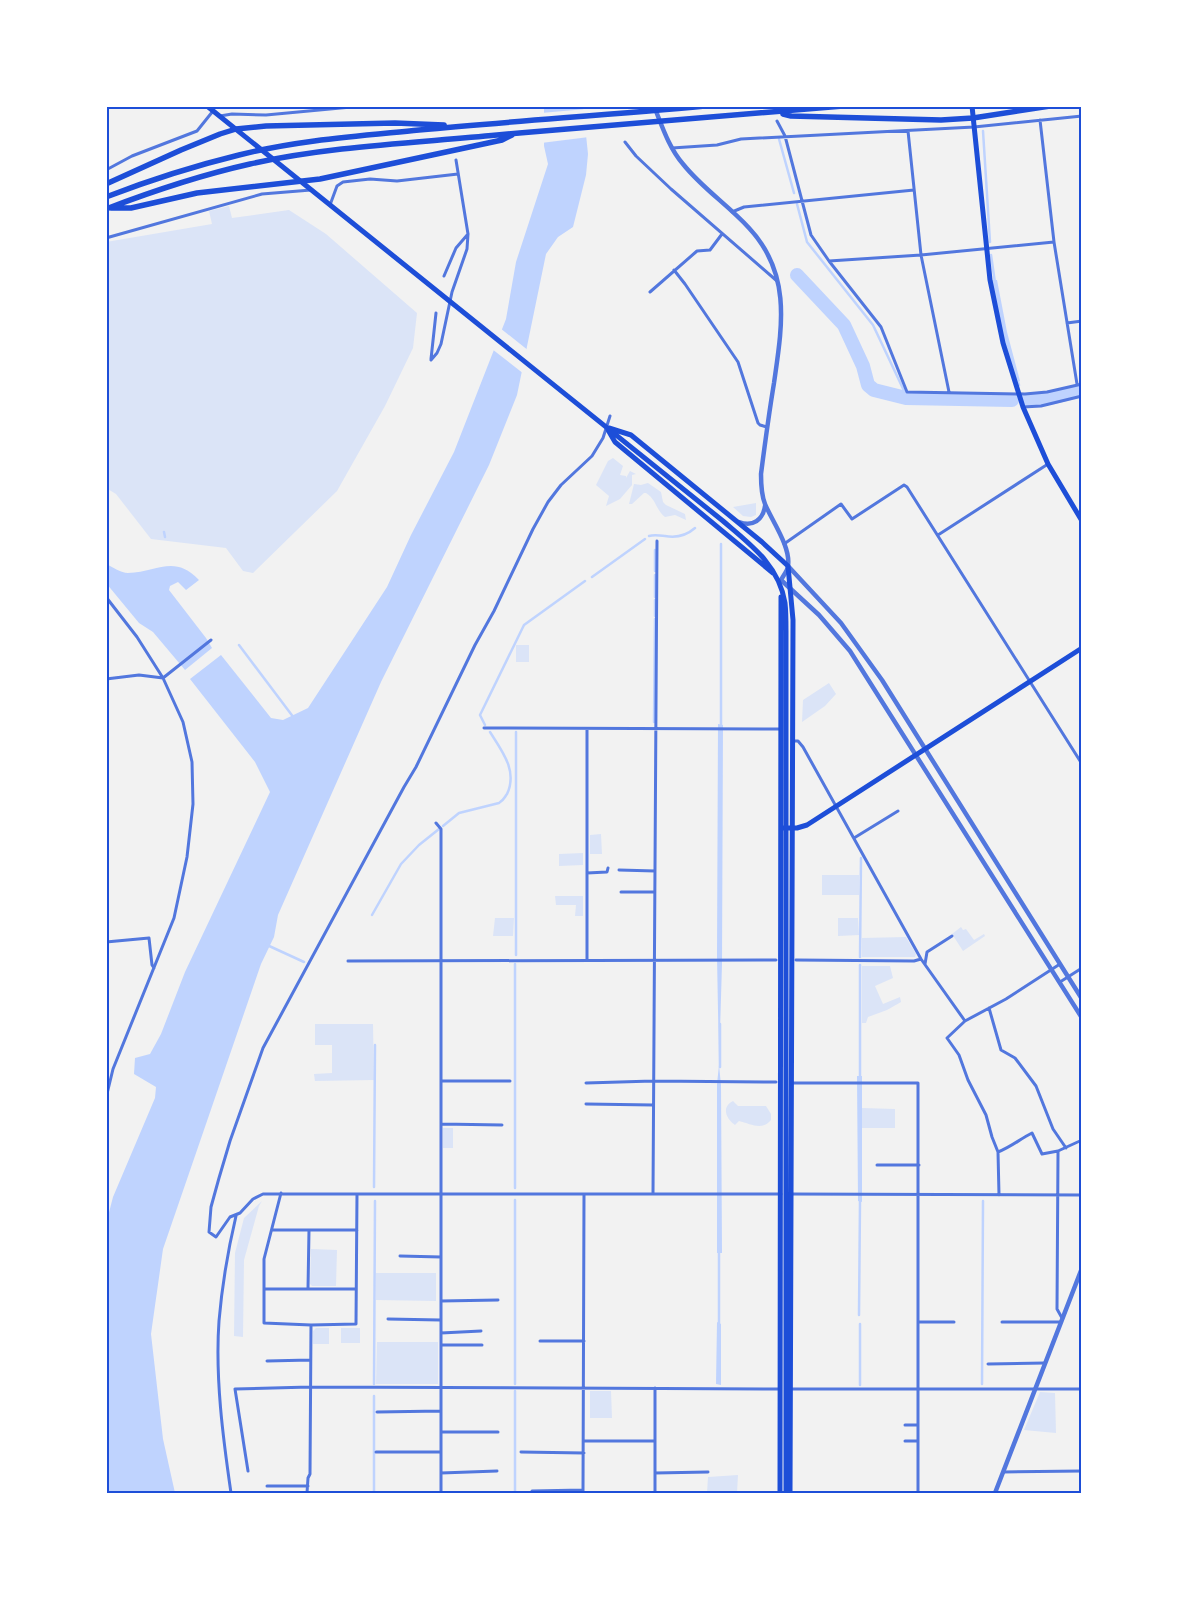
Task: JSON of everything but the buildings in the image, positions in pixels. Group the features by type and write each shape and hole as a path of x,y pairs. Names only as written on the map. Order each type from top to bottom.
{"highway":[{"path":"106,197 178,172 240,154 343,137 704,106"},
{"path":"107,208 184,181 252,164 296,156 479,137 843,106"},
{"path":"778,112 791,116 942,120 973,118 1050,106"},
{"path":"106,184 181,150 236,129 266,126 395,123 468,126"},
{"path":"107,208 131,208 197,193 301,182 502,140 516,134"}],"main road":[{"path":"207,106 701,503 762,555 778,578 785,604 786,1493"},
{"path":"972,106 990,280 1001,335 1023,407 1048,464 1082,521"},
{"path":"606,427 631,435 737,521 788,566 793,620 790,1493"},
{"path":"606,427 615,442 781,580 780,1493"},
{"path":"782,828 807,825 1082,648"}],"street":[{"path":"220,116 232,114 266,115 362,106"},
{"path":"654,106 672,148 682,164 759,240 767,253 777,281 781,297 780,343 760,474 761,492 765,505 784,544 788,566 858,644 926,748 1082,999"},
{"path":"106,170 132,156 197,131 213,111"},
{"path":"672,148 717,144 741,139 974,127 1082,116"},
{"path":"777,121 785,136 811,235 829,262 881,326 908,392 1019,394 1047,392 1080,384 1067,323 1054,242 1040,120"},
{"path":"908,131 921,255 949,392"},
{"path":"625,142 644,163 777,281"},
{"path":"436,313 431,360 442,344 452,292 467,249 468,234 456,160"},
{"path":"330,205 337,186 343,182 370,179 397,181 458,174"},
{"path":"106,238 262,194 311,190"},
{"path":"732,212 744,207 914,190"},
{"path":"444,276 456,248 468,234"},
{"path":"650,292 697,251 710,250 722,234"},
{"path":"829,262 1054,242"},
{"path":"674,270 738,362 758,423 767,427"},
{"path":"1067,323 1082,321"},
{"path":"1023,407 1041,406 1082,396"},
{"path":"236,1216 230,1217 216,1236 209,1232 211,1207 219,1178 263,1048 416,767 533,529 548,502 561,485 592,456 603,438 610,416"},
{"path":"938,536 1048,464"},
{"path":"784,544 841,504 852,519 904,485 907,487 1082,764"},
{"path":"737,521 744,524 756,522 764,513 765,505"},
{"path":"653,1194 657,541"},
{"path":"788,566 781,580 834,631 850,651 1082,1018"},
{"path":"106,597 137,637 163,678 183,722 192,762 193,804 187,858 174,918 121,1049 106,1098"},
{"path":"106,679 140,674 163,678 211,640"},
{"path":"484,728 782,729"},
{"path":"587,729 587,960"},
{"path":"792,741 798,741 803,747 921,959 965,1021"},
{"path":"854,838 898,811"},
{"path":"436,823 441,829 441,1493"},
{"path":"587,873 608,872 608,868"},
{"path":"619,870 655,871"},
{"path":"621,892 655,892"},
{"path":"925,965 927,952 952,936"},
{"path":"106,942 149,938 152,966 154,968"},
{"path":"796,960 914,961 921,959"},
{"path":"348,961 776,960"},
{"path":"999,1195 998,1152 986,1115 968,1080 959,1055 947,1038 965,1021 1060,964"},
{"path":"1059,983 1082,968"},
{"path":"989,1008 1001,1050 1015,1058 1036,1086 1053,1129 1066,1148"},
{"path":"441,1081 510,1080"},
{"path":"586,1084 653,1081 776,1082"},
{"path":"790,1083 918,1083 918,1493"},
{"path":"586,1104 653,1105"},
{"path":"441,1124 502,1125"},
{"path":"998,1152 1009,1148 1020,1139 1032,1133 1042,1154 1058,1151 1082,1140"},
{"path":"1058,1151 1057,1309 1062,1320"},
{"path":"876,1165 919,1165"},
{"path":"281,1193 264,1259 264,1323 311,1325 356,1324 357,1194"},
{"path":"232,1493 227,1463 218,1357 219,1322 228,1247 236,1216 253,1199 264,1194 1082,1195"},
{"path":"532,1491 583,1492 584,1194"},
{"path":"272,1230 357,1230"},
{"path":"308,1289 309,1230"},
{"path":"400,1256 441,1257"},
{"path":"994,1493 1034,1389 1079,1282 1082,1268"},
{"path":"264,1289 356,1289"},
{"path":"441,1301 498,1300"},
{"path":"388,1319 440,1320"},
{"path":"1002,1322 1062,1320"},
{"path":"919,1322 954,1322"},
{"path":"308,1493 310,1474 311,1325"},
{"path":"441,1333 481,1332"},
{"path":"540,1341 584,1341"},
{"path":"441,1345 482,1345"},
{"path":"267,1361 310,1360"},
{"path":"988,1364 1045,1363"},
{"path":"248,1471 235,1389 441,1387 780,1389"},
{"path":"654,1493 655,1388"},
{"path":"791,1389 1082,1389"},
{"path":"377,1412 441,1411"},
{"path":"905,1425 918,1425"},
{"path":"441,1432 498,1432"},
{"path":"584,1441 655,1441"},
{"path":"905,1441 918,1441"},
{"path":"376,1452 441,1452"},
{"path":"520,1452 584,1453"},
{"path":"1002,1472 1082,1470"},
{"path":"441,1473 497,1472"},
{"path":"655,1473 708,1472"},
{"path":"267,1486 308,1486"}],"shaded area":[{"path":"229,206 232,218 289,210 326,234 417,313 413,348 385,406 337,491 253,573 243,571 226,548 151,539 116,494 106,488 106,242 212,224 209,211"},
{"path":"613,458 623,466 620,475 626,476 626,478 630,471 636,474 632,475 632,485 620,499 606,506 609,496 596,485 608,461"},
{"path":"648,483 661,492 663,502 666,505 685,514 686,520 675,515 665,517 652,498 646,493 632,504 629,504 634,484"},
{"path":"756,503 756,515 751,517 743,516 733,507"},
{"path":"516,645 529,645 529,662 516,662"},
{"path":"829,683 836,694 825,706 802,722 803,700"},
{"path":"601,834 602,854 590,854 590,835"},
{"path":"583,853 583,865 559,866 559,854"},
{"path":"822,875 859,875 859,895 822,895"},
{"path":"555,896 583,896 583,916 575,916 576,905 556,905"},
{"path":"495,918 514,918 513,936 493,936"},
{"path":"838,918 858,918 859,935 838,936"},
{"path":"961,927 963,930 966,929 974,940 984,934 985,936 963,951 952,934"},
{"path":"906,937 916,954 915,957 862,957 862,938"},
{"path":"862,966 890,966 893,978 875,986 883,1004 900,997 901,1002 868,1017 866,1023 862,1023"},
{"path":"315,1024 373,1024 374,1080 315,1081 314,1074 332,1073 332,1045 315,1045"},
{"path":"733,1101 738,1106 766,1106 771,1114 771,1120 760,1126 739,1121 735,1125 729,1120 726,1113 727,1106"},
{"path":"862,1108 895,1109 895,1128 862,1128"},
{"path":"443,1128 453,1128 453,1148 443,1148"},
{"path":"262,1201 244,1260 243,1337 234,1336 235,1253 244,1218"},
{"path":"311,1249 337,1250 336,1286 312,1286 310,1284"},
{"path":"376,1273 436,1273 436,1301 376,1300"},
{"path":"316,1328 329,1328 329,1344 313,1344 313,1331"},
{"path":"341,1328 360,1328 360,1343 341,1343"},
{"path":"377,1342 438,1342 438,1384 376,1384"},
{"path":"590,1391 611,1391 612,1418 590,1418"},
{"path":"1040,1392 1055,1393 1056,1433 1024,1430"},
{"path":"738,1475 737,1493 707,1493 708,1477"}],"water":[{"path":"544,106 583,106 588,154 586,175 573,227 558,237 546,254 517,395 489,465 381,682 278,915 274,937 261,964 163,1249 151,1334 163,1439 175,1493 106,1493 106,1224 113,1197 155,1098 156,1087 134,1074 135,1058 150,1054 161,1034 185,972 270,792 255,762 190,679 221,655 271,718 283,720 308,708 387,587 411,535 454,452 506,319 516,262 548,164 544,146"},
{"path":"992,280 997,280 1007,332 1020,381 1016,382 1002,333"},
{"path":"106,564 125,573 165,566 182,568 190,572 199,580 186,590 178,582 170,586 169,590 212,648 185,670 153,632 139,623 106,583"},
{"path":"718,724 723,725 722,964 719,1065 717,956"},
{"path":"719,1065 721,1085 722,1253 717,1253 717,1084"},
{"path":"857,1076 862,1076 862,1202 858,1201"},
{"path":"717,1322 721,1324 721,1385 716,1384"}],"pier":[{"path":"586,109 589,137 541,143 541,113"},
{"path":"500,328 529,351 524,374 492,349"}],"waterway":[{"path":"983,131 990,242"},
{"path":"779,139 794,193"},
{"path":"797,204 807,242 873,325 906,395"},
{"path":"991,255 995,283"},
{"path":"797,275 844,325 863,366 868,385 874,390 906,398 1012,400"},
{"path":"1017,378 1019,385"},
{"path":"1027,400 1050,398 1082,390"},
{"path":"649,536 677,536 695,528"},
{"path":"164,532 165,537"},
{"path":"592,577 645,539"},
{"path":"721,544 721,725"},
{"path":"655,550 655,571"},
{"path":"655,575 655,597"},
{"path":"485,725 480,715 524,625 585,581"},
{"path":"655,600 655,616"},
{"path":"654,722 655,619"},
{"path":"239,645 294,718"},
{"path":"443,826 459,813 499,803 507,794 510,786 510,769 504,754 490,732"},
{"path":"516,732 516,955"},
{"path":"372,915 401,864 419,845 439,829"},
{"path":"860,957 861,858"},
{"path":"267,945 304,962"},
{"path":"515,964 515,1188"},
{"path":"860,965 860,1076"},
{"path":"720,1024 720,1067"},
{"path":"374,1187 375,1045"},
{"path":"515,1200 515,1384"},
{"path":"374,1384 375,1201"},
{"path":"859,1315 860,1201"},
{"path":"982,1384 983,1201"},
{"path":"719,1253 719,1326"},
{"path":"860,1324 860,1385"},
{"path":"515,1391 515,1493"},
{"path":"374,1396 374,1493"}]}
